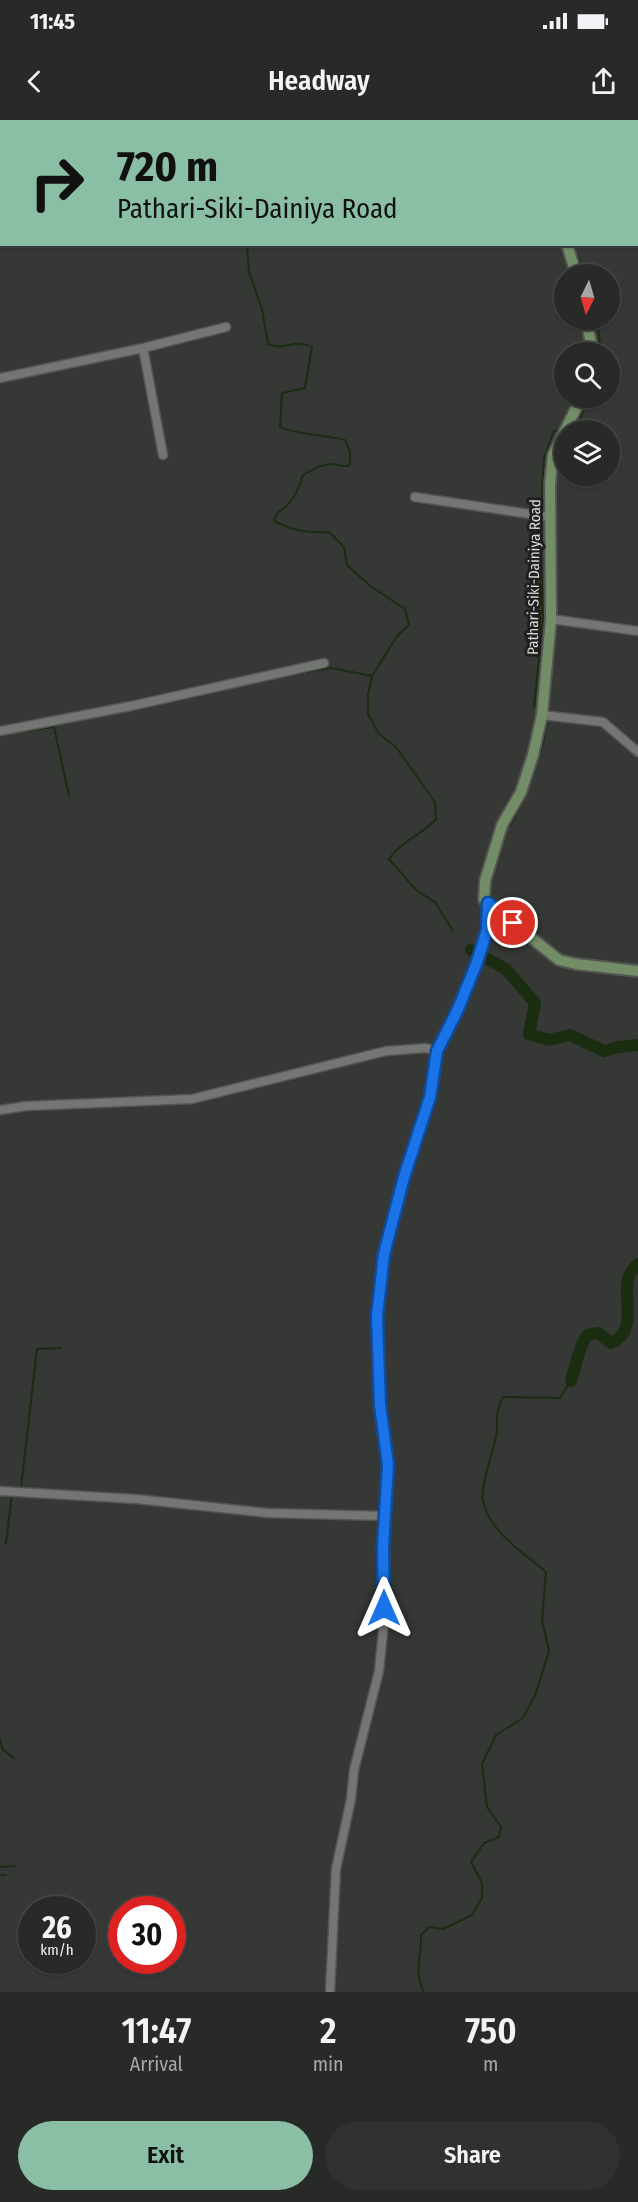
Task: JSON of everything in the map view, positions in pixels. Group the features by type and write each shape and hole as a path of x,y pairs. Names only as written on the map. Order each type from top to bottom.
{"main road":[{"path":"568,246 573,264"},
{"name":"Pathari-Siki-Dainiya Road","path":"488,903 484,900 485,881 502,825 520,792 531,763 542,715 551,619 550,517 553,455 576,408"},
{"path":"488,903 559,960 638,971"}],"street":[{"path":"0,378 143,348 226,327"},
{"path":"143,348 163,455"},
{"path":"415,497 550,517"},
{"path":"551,619 638,631"},
{"path":"0,731 130,706 324,663"},
{"path":"542,715 603,722 638,752"},
{"path":"330,1992 336,1869 351,1799 354,1770 378,1671 384,1622 384,1516 388,1465 380,1392 377,1316 384,1254 404,1177 430,1097 437,1051 458,1009 477,962 487,930 488,903"},
{"path":"0,1110 26,1106 192,1099 386,1051 426,1048 437,1051"},
{"path":"0,1491 136,1499 268,1513 384,1516"}],"waterway":[{"path":"247,246 249,272 262,309 268,344 274,346 301,344 312,347 305,388 282,393 280,427 345,440 350,452 350,465 324,465 303,475 294,497 277,513 274,521 301,531 329,532 344,547 347,565 369,585 405,609 409,625 397,636 372,676 368,695 368,714 379,734 396,747 435,802 436,819 394,852 389,859 417,891 435,902 453,931"},
{"path":"574,246 580,264"},
{"path":"598,330 600,342"},
{"path":"579,420 585,408"},
{"path":"541,513 544,458 554,431"},
{"path":"534,707 543,623 540,518"},
{"path":"556,624 567,625"},
{"path":"629,634 638,635"},
{"path":"298,673 331,668 372,676"},
{"path":"549,708 550,713"},
{"path":"510,826 534,774 548,719"},
{"path":"0,727 17,723"},
{"path":"25,729 27,731 54,727 69,796"},
{"path":"471,950 506,969 535,1003 529,1034 549,1040 570,1035 604,1051 638,1045"},
{"path":"571,1381 580,1349 588,1335 598,1333 611,1343 624,1331 628,1314 628,1279 638,1264"},
{"path":"21,1488 37,1349 61,1348"},
{"path":"424,1992 418,1970 421,1935 429,1927 443,1929 472,1915 482,1898 482,1883 471,1862 484,1843 499,1837 501,1827 487,1807 482,1764 496,1735 523,1718 536,1693 549,1651 542,1620 546,1572 499,1531 486,1511 483,1500 485,1479 496,1434 498,1409 503,1397 560,1398 569,1383"},
{"path":"6,1544 12,1493"},
{"path":"0,1739 3,1750 14,1758"},
{"path":"0,1867 15,1866"},
{"path":"0,1875 6,1875"}],"route":[{"path":"384,1608 383,1547 388,1465 380,1405 377,1316 384,1254 404,1177 430,1097 437,1051 458,1009 477,962 487,930 488,903 513,923"}]}
